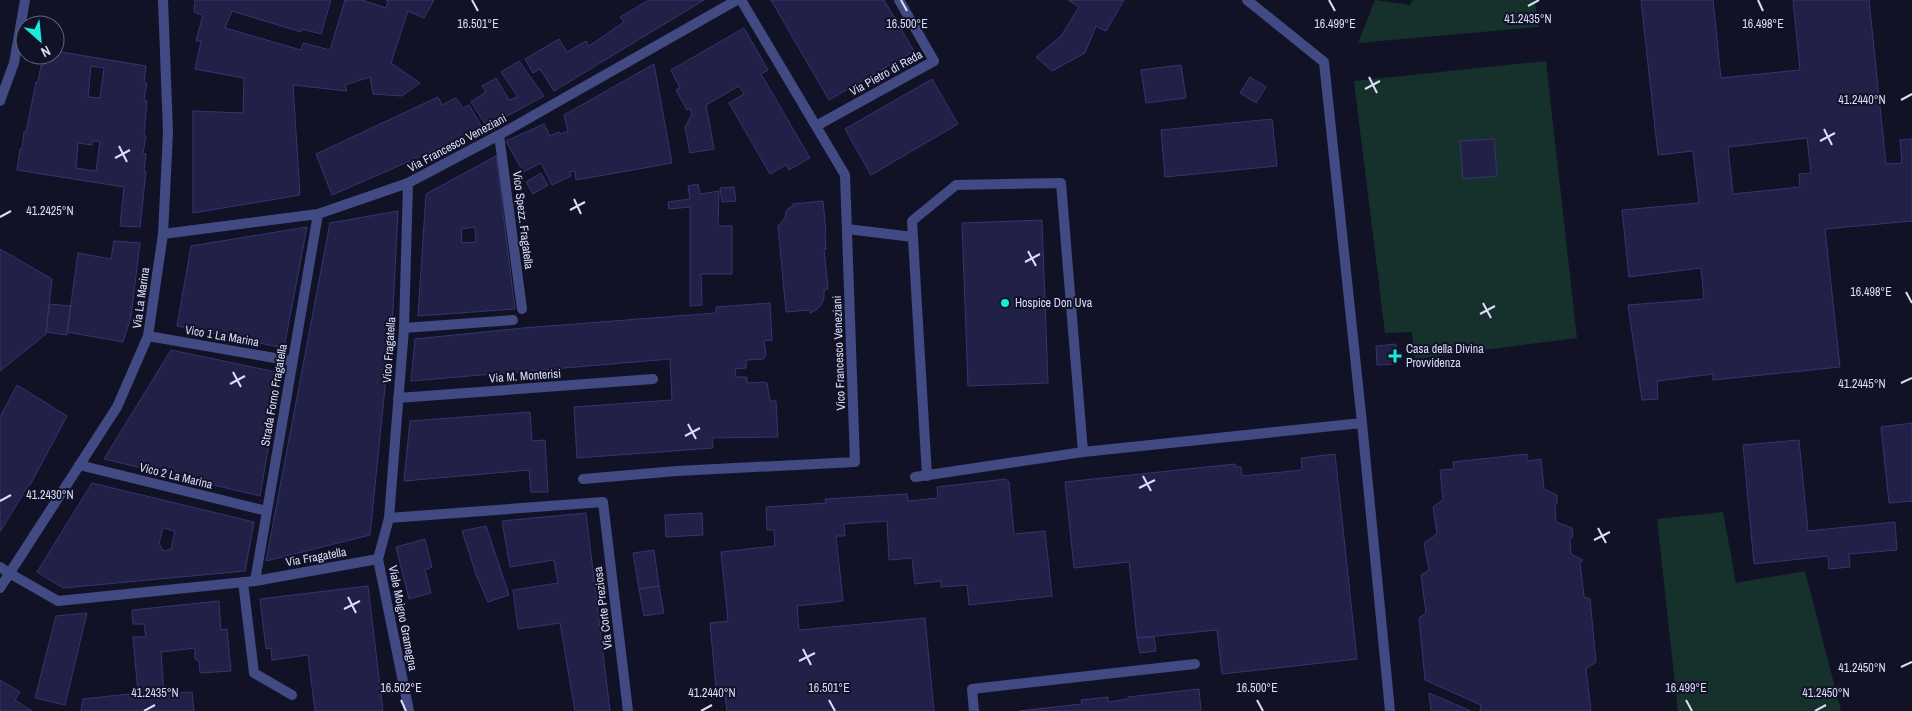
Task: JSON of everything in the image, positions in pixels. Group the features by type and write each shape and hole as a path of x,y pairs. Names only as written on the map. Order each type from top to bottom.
{"street":[{"path":"0,101 14,63 26,0"},
{"name":"Via La Marina","path":"0,588 117,407 148,336 163,234 168,132 163,0"},
{"name":"Via Francesco Veneziani","path":"163,234 318,214 408,183 499,135 737,0"},
{"name":"Vico Francesco Veneziani","path":"583,479 677,471 854,462 845,175 741,0"},
{"name":"Via Pietro di Reda","path":"816,126 934,61 899,0"},
{"path":"1248,0 1324,62 1390,711"},
{"name":"Vico Spezz. Fragatella","path":"499,135 522,309"},
{"name":"Vico Fragatella","path":"388,518 404,328 408,183"},
{"path":"927,476 912,221 956,186 1061,183 1083,452"},
{"name":"Strada Forno Fragatella","path":"255,581 318,214"},
{"path":"847,229 912,236"},
{"path":"404,328 513,320"},
{"name":"Vico 1 La Marina","path":"148,336 292,361"},
{"name":"Via M. Monterisi","path":"398,398 653,379"},
{"path":"916,477 1083,452 1362,423"},
{"name":"Vico 2 La Marina","path":"79,465 267,511"},
{"name":"Via Corte Preziosa","path":"388,518 603,502 628,711"},
{"path":"378,559 388,518"},
{"name":"Via Fragatella","path":"0,567 58,602 255,581 378,559"},
{"name":"Viale Moigno Gramegna","path":"378,559 409,711"},
{"path":"243,582 254,673 292,695"},
{"path":"974,711 972,689 1195,664"}],"green space":[{"path":"1375,0 1410,5 1413,0 1535,0 1538,27 1358,43"},
{"path":"1546,61 1577,338 1415,359 1412,332 1385,333 1354,81"},
{"path":"1723,512 1736,583 1805,571 1841,711 1678,711 1657,519"}],"building":[{"path":"195,0 331,0 321,34 302,29 301,32 232,11 225,28 301,50 303,43 330,50 345,0 362,0 386,8 388,1 386,0 434,0 424,18 408,11 391,63 420,83 402,96 373,94 370,77 345,85 347,91 293,85 300,195 193,213 193,111 243,113 244,78 195,69 201,41 196,41 203,15 194,12"},
{"path":"649,0 704,0 554,91 540,69 533,73 525,59 559,39 567,52 586,41 589,46 624,22 620,17"},
{"path":"771,0 884,0 914,51 829,100"},
{"path":"1068,0 1124,0 1106,31 1096,26 1085,53 1052,71 1036,57 1061,36 1079,7"},
{"path":"1641,0 1713,0 1721,78 1800,70 1793,0 1869,0 1886,164 1902,163 1900,140 1912,139 1912,221 1825,229 1840,367 1713,380 1713,374 1657,381 1658,399 1642,400 1628,305 1704,299 1701,268 1629,277 1622,210 1699,203 1693,151 1658,155","holes":["1807,138 1811,173 1799,174 1800,187 1733,194 1728,147"]},
{"path":"744,28 768,70 761,74 810,158 789,170 786,165 770,174 729,103 744,94 739,86 706,105 714,149 690,153 685,127 692,114 690,108 687,110 676,90 680,88 671,70"},
{"path":"65,53 146,66 144,83 147,83 144,100 147,101 144,135 146,136 143,153 146,154 144,171 146,171 140,227 120,226 124,187 17,170 36,82 38,82 41,65 65,65","holes":["91,66 104,68 100,98 88,97","92,141 100,141 96,171 76,168 78,143 92,145"]},
{"path":"519,61 544,96 487,127 471,102 486,92 482,86 496,78 509,100 518,97 501,72"},
{"path":"654,64 672,163 576,180 575,171 569,172 571,176 552,185 541,163 523,172 506,141 544,124 550,136 568,131 564,115"},
{"path":"1181,65 1186,98 1146,103 1141,70"},
{"path":"1250,77 1266,87 1256,103 1240,93"},
{"path":"932,79 958,124 871,175 845,129"},
{"path":"438,97 442,105 456,98 463,108 469,105 483,129 332,195 316,154"},
{"path":"1272,119 1277,166 1165,177 1161,130"},
{"path":"1494,139 1497,176 1463,179 1460,141"},
{"path":"496,156 515,309 418,316 426,194","holes":["475,227 476,242 462,243 461,229"]},
{"path":"541,173 548,185 533,194 526,182"},
{"path":"698,184 700,194 719,191 718,226 732,226 732,274 701,274 702,305 690,306 690,207 669,209 668,202 690,199 688,186"},
{"path":"734,187 736,201 722,202 720,188"},
{"path":"823,201 826,233 826,249 824,249 828,289 824,290 824,298 816,310 810,313 810,310 786,312 778,226 793,204"},
{"path":"398,211 393,309 370,535 266,561 330,223"},
{"name":"Hospice Don Uva","path":"1042,220 1048,383 968,386 962,223"},
{"path":"307,227 284,348 177,326 191,246"},
{"path":"114,241 140,243 131,317 123,342 67,332 78,253 111,259"},
{"path":"0,249 52,279 46,334 0,371"},
{"path":"770,303 772,340 764,341 765,357 763,359 746,360 746,368 735,369 736,377 747,377 747,383 767,383 770,401 776,401 778,437 712,438 713,448 577,458 574,407 672,400 670,359 411,381 415,339 523,328 716,313 716,307"},
{"path":"49,304 71,306 67,335 46,332"},
{"path":"1396,344 1397,364 1377,365 1376,346"},
{"path":"171,350 281,373 260,496 104,459"},
{"path":"17,385 67,416 30,485 0,532 0,417"},
{"path":"530,412 532,441 545,440 548,492 531,492 529,470 404,481 410,421"},
{"path":"1912,423 1912,501 1889,503 1881,427"},
{"path":"1799,440 1808,531 1895,522 1897,550 1849,554 1850,567 1829,569 1828,556 1754,564 1743,445"},
{"path":"1335,454 1357,659 1222,674 1217,630 1137,638 1129,562 1074,568 1065,482 1235,464 1236,467 1241,467 1242,476 1302,470 1301,458"},
{"path":"1527,454 1527,461 1541,459 1544,489 1557,495 1555,506 1556,522 1572,528 1573,537 1570,538 1571,554 1583,560 1580,562 1584,597 1590,599 1596,662 1586,669 1591,711 1480,711 1481,705 1425,680 1419,618 1426,613 1421,575 1429,570 1424,543 1437,534 1433,507 1443,500 1440,470 1454,469 1453,462"},
{"path":"1006,479 1009,482 1014,534 1045,531 1052,596 969,605 967,585 941,587 941,581 915,584 912,558 889,560 887,521 844,524 845,536 836,536 843,601 797,606 799,630 925,618 934,711 727,711 724,688 716,688 710,623 728,621 721,552 775,546 774,530 767,530 766,507 826,503 825,499 907,494 908,501 938,498 937,487"},
{"path":"92,483 254,522 245,571 63,588 37,572","holes":["163,528 175,531 171,549 163,551 159,543"]},
{"path":"586,513 610,711 575,711 560,623 518,629 513,590 558,583 554,560 510,567 502,521"},
{"path":"702,513 703,535 666,537 665,515"},
{"path":"486,526 509,595 488,602 477,577 462,531"},
{"path":"425,539 432,567 425,570 431,593 409,599 396,547"},
{"path":"654,550 659,586 639,589 633,553"},
{"path":"368,586 383,711 315,711 308,655 272,660 271,648 266,649 260,599"},
{"path":"659,586 664,613 644,616 639,589"},
{"path":"219,601 221,630 227,629 231,671 200,673 199,661 195,659 195,648 161,652 164,694 192,692 194,711 81,711 83,699 138,693 133,637 146,637 144,624 133,624 132,610"},
{"path":"87,613 65,705 35,698 56,616"},
{"path":"1154,637 1156,651 1140,653 1137,638"},
{"path":"0,680 20,692 15,700 32,711 0,711"},
{"path":"1199,689 1201,711 1019,711 1082,704 1081,700 1108,697 1108,702 1128,699 1128,697"},
{"path":"1429,693 1471,711 1431,711"}],"place":[{"name":"Hospice Don Uva","path":"1005,303"},
{"name":"Casa della Divina Provvidenza","path":"1395,356"}]}
